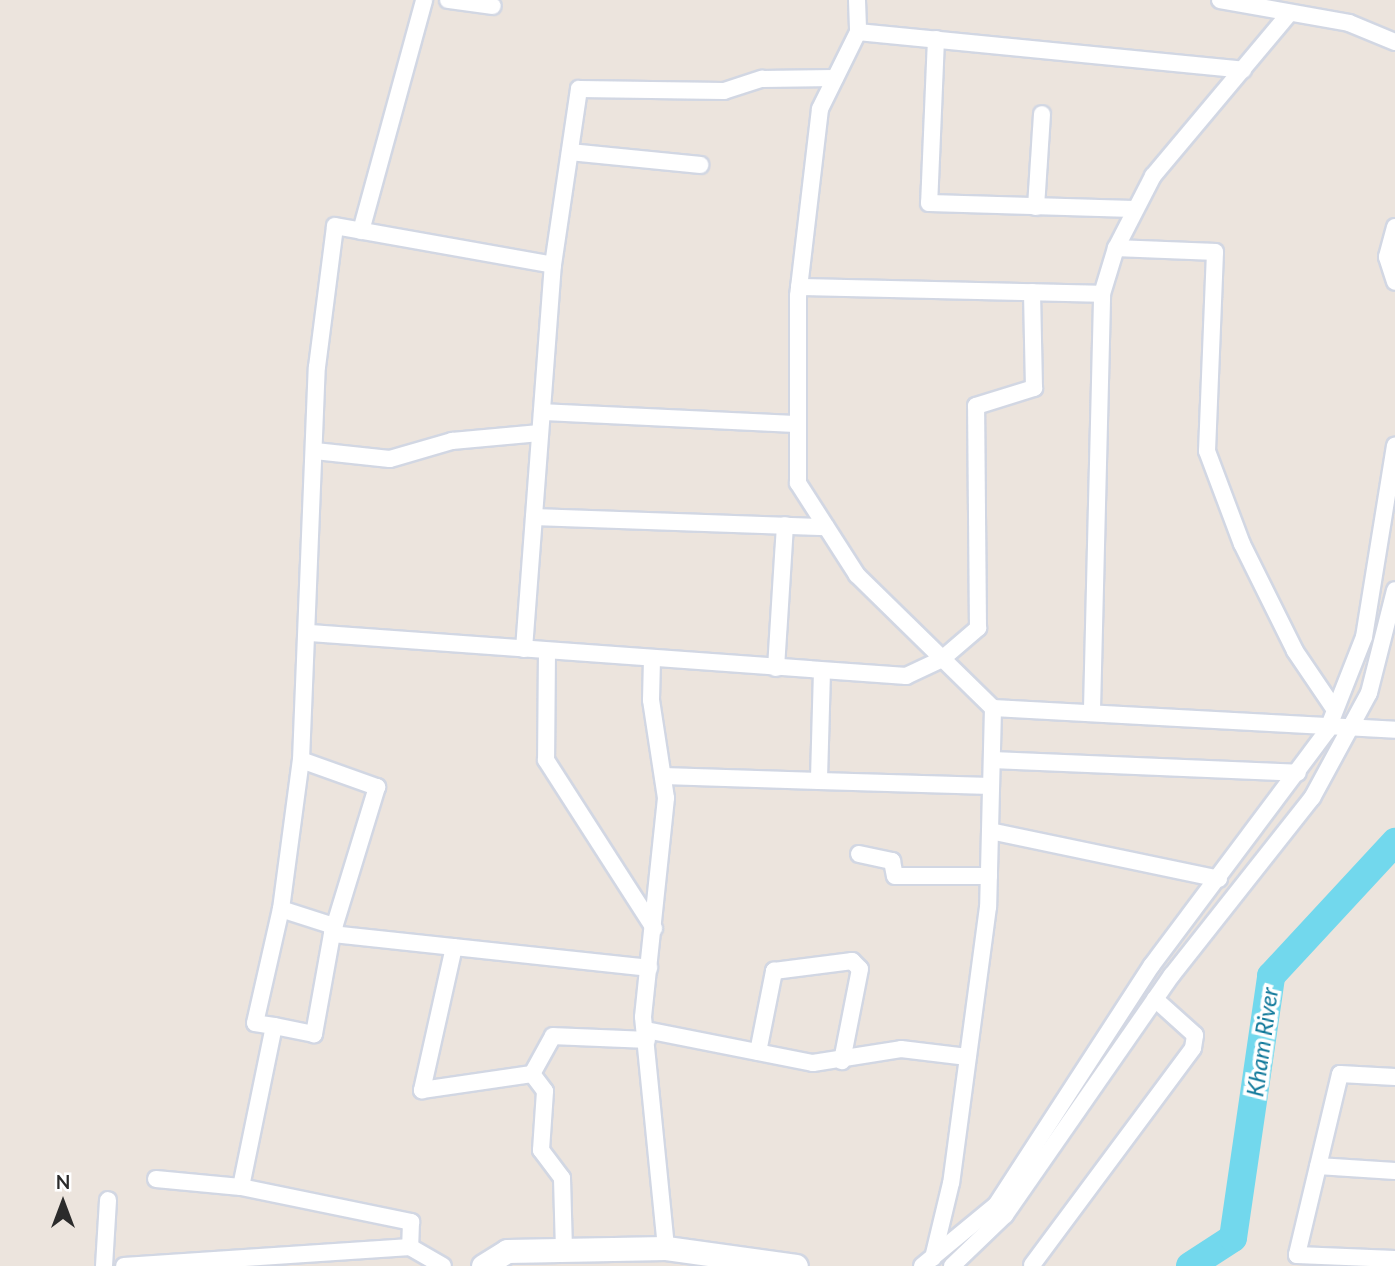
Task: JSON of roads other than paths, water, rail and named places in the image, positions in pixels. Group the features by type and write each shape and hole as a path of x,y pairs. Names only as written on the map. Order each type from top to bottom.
{"street":[{"path":"361,231 424,0"},
{"path":"449,0 493,9"},
{"path":"857,0 858,32 820,109 799,287 798,424 798,483 857,575 993,708 1092,709 1327,731 1395,730"},
{"path":"1220,0 1349,23 1395,42"},
{"path":"1092,709 1102,294 1116,248 1153,176 1289,14"},
{"path":"858,32 1243,70"},
{"path":"936,40 928,202 1134,209"},
{"path":"524,649 553,265 579,89 724,91 762,79 835,78"},
{"path":"1036,207 1042,114"},
{"path":"570,152 700,165"},
{"path":"301,760 377,788 333,930 314,1034 255,1023 281,909 301,760 310,633 317,367 335,226 553,265"},
{"path":"1395,227 1387,257 1395,282"},
{"path":"1116,248 1215,252 1207,451 1247,556 1294,651 1335,710"},
{"path":"799,287 1102,294"},
{"path":"310,633 906,676 942,659 978,628 976,406 1034,388 1032,292"},
{"path":"542,412 798,424"},
{"path":"315,451 390,459 452,441 541,433"},
{"path":"928,1262 996,1205 1152,965 1219,879 1327,731 1364,637 1395,445"},
{"path":"534,517 826,527"},
{"path":"776,668 785,525"},
{"path":"952,1266 1005,1215 1156,999 1312,798 1351,732 1372,681 1395,590"},
{"path":"547,651 546,760 654,928"},
{"path":"652,659 663,776 649,968 647,1035 666,1248"},
{"path":"819,781 822,671"},
{"path":"928,1262 968,1057 989,876 993,708"},
{"path":"992,760 1298,773"},
{"path":"663,776 991,786"},
{"path":"990,831 1219,879"},
{"path":"859,854 892,861 895,876 989,876"},
{"path":"281,909 333,930 454,947 649,968"},
{"path":"454,947 422,1090 532,1074"},
{"path":"758,1052 774,971 852,961 860,969 842,1061"},
{"path":"1032,1265 1193,1048 1195,1035 1156,999"},
{"path":"242,1188 274,1026"},
{"path":"532,1074 553,1036 647,1035 758,1052 842,1061 901,1049 968,1057"},
{"path":"532,1074 545,1091 541,1150 562,1178 564,1250"},
{"path":"1395,1077 1340,1074 1297,1255 1395,1259"},
{"path":"1318,1166 1395,1171"},
{"path":"156,1179 242,1188 411,1222 410,1247"},
{"path":"104,1266 108,1200"},
{"path":"124,1266 242,1261 410,1247 443,1266"},
{"path":"483,1266 507,1251 666,1248 796,1266"}],"waterway":[{"name":"Kham River","path":"1190,1266 1233,1238 1271,976 1395,842"}]}
